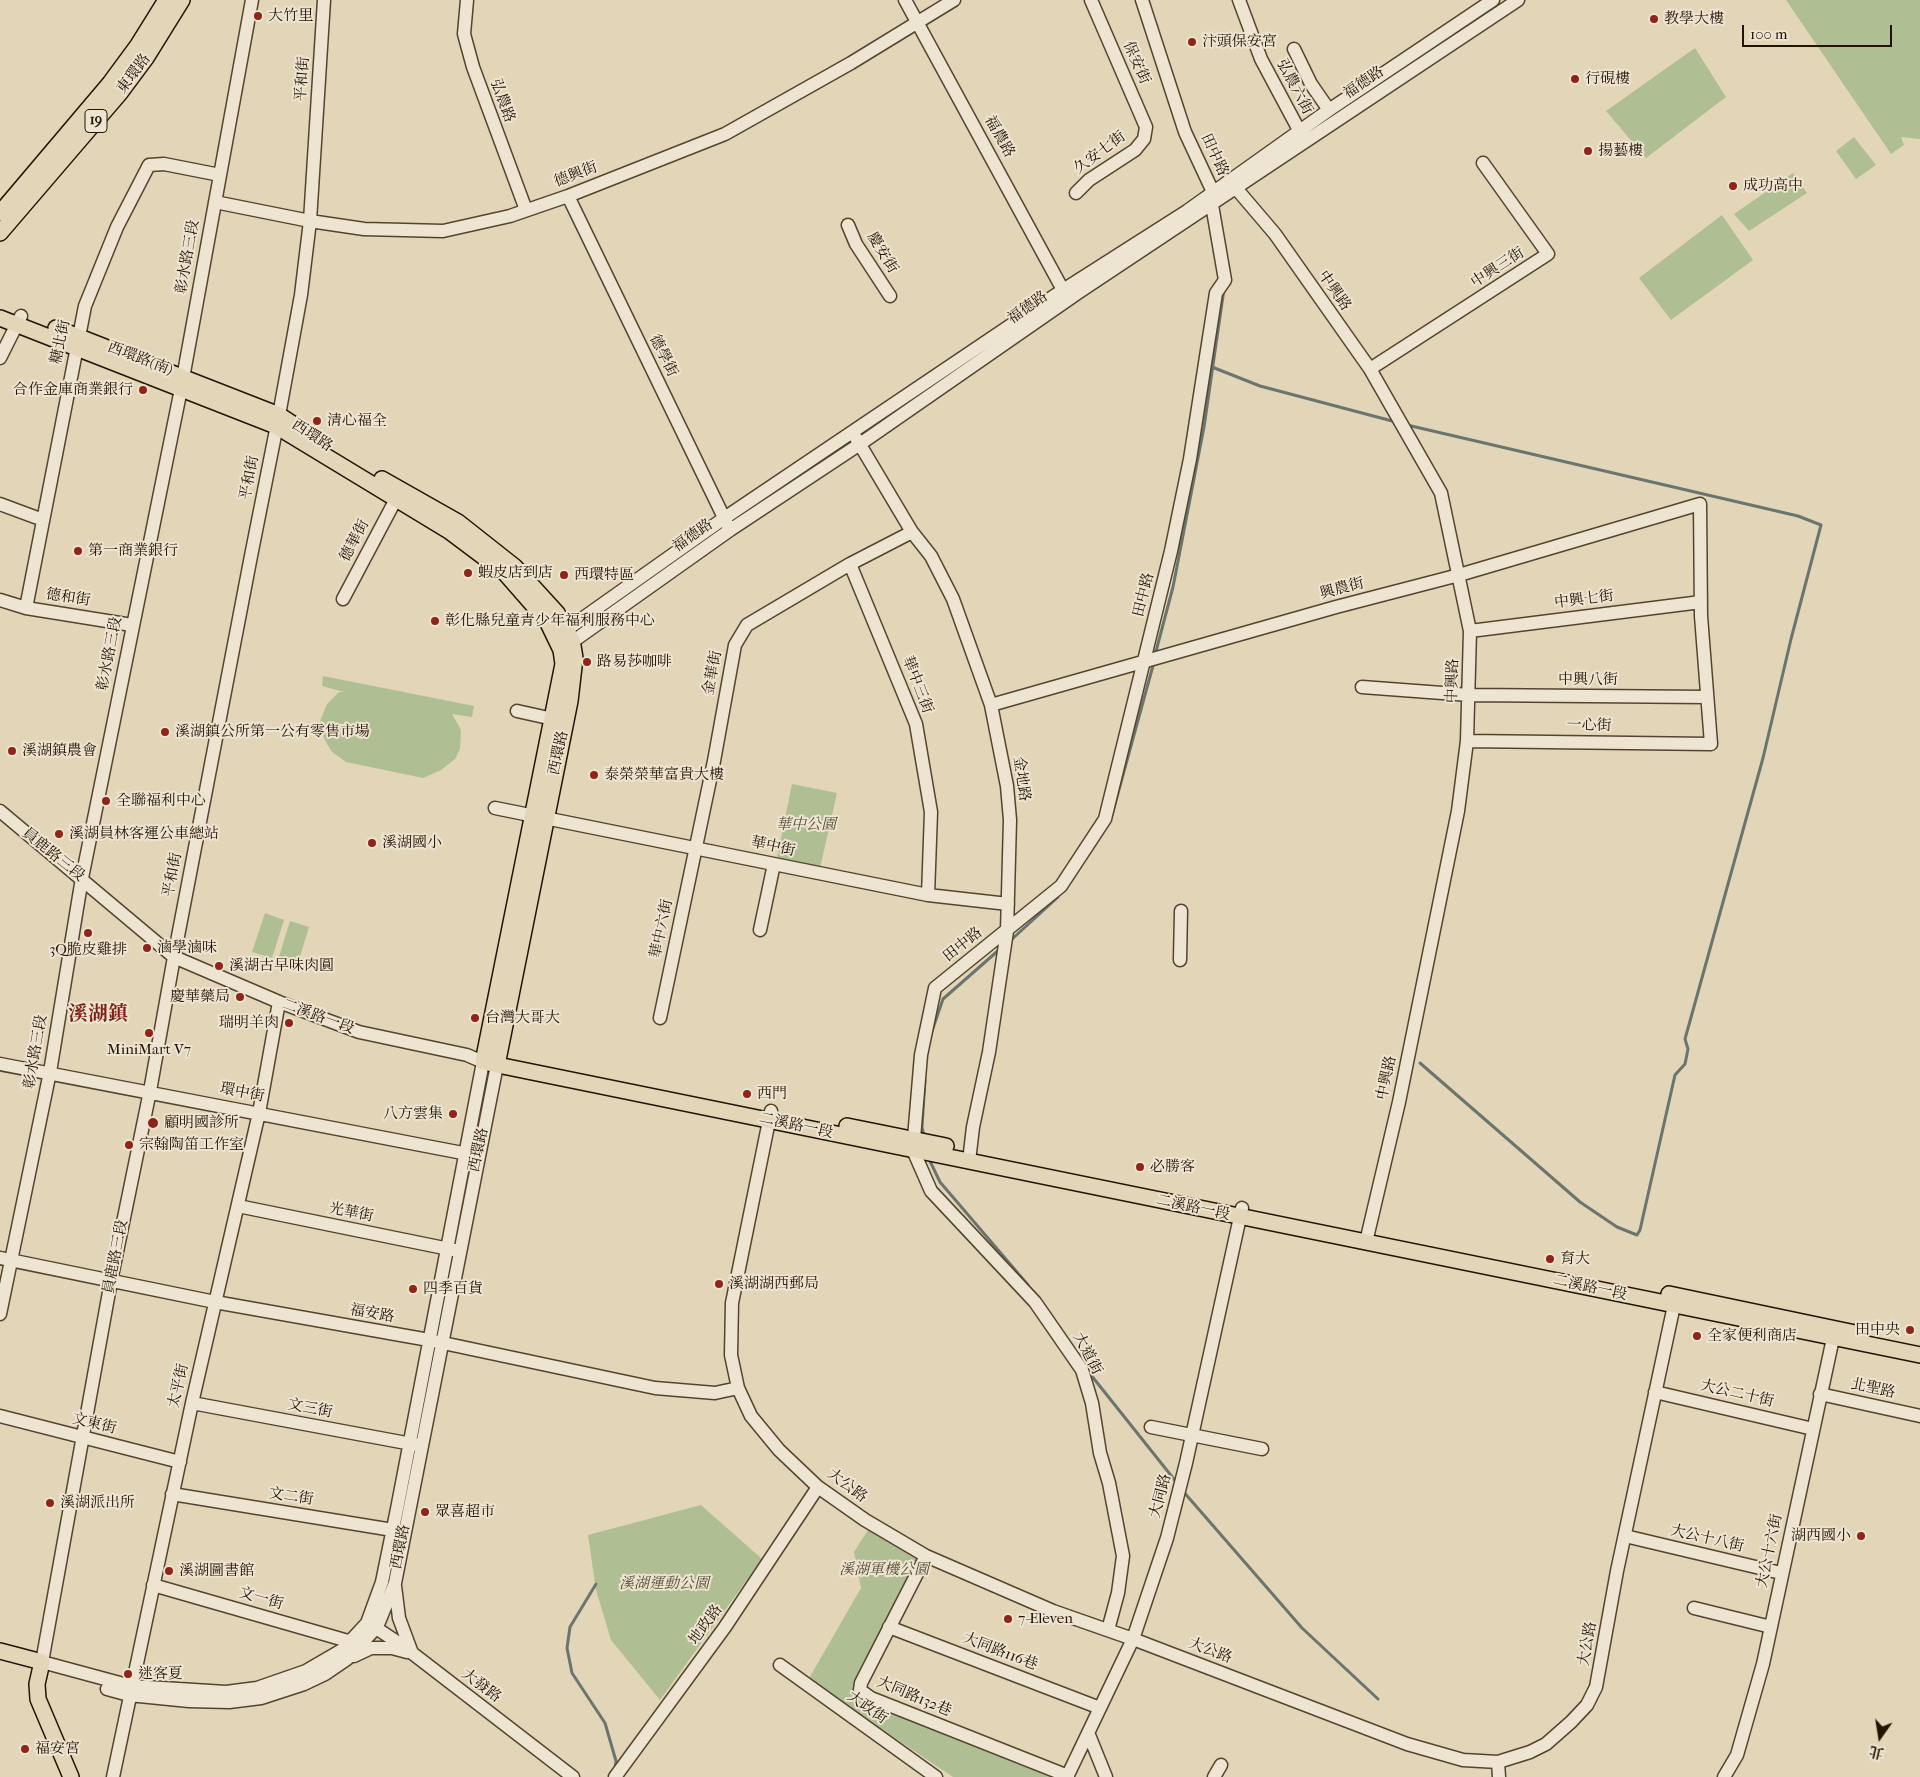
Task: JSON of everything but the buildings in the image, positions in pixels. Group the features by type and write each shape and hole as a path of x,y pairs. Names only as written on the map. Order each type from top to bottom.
{"main road":[{"name":"東環路","path":"0,213 110,83 138,45 166,0"},
{"name":"東環路","path":"0,233 120,94 146,58 182,0"},
{"name":"西環路(南)","path":"0,308 19,321"},
{"name":"西環路(南)","path":"0,318 19,321 77,341 278,420"},
{"name":"西環路","path":"278,420 396,499 449,531 505,572 564,640 575,658 574,677 539,816 491,1059"},
{"name":"西環路","path":"278,420 458,522 515,567 558,613 564,640 564,664 553,719 539,816"},
{"name":"二溪路一段","path":"491,1059 1675,1301 1834,1333 1920,1347"},
{"name":"二溪路一段","path":"1834,1333 1920,1355"},
{"name":"西環路","path":"0,1651 41,1666"},
{"name":"西環路","path":"0,1659 41,1666"},
{"name":"員鹿路三段","path":"41,1666 37,1684 38,1699 70,1777"}],"street":[{"name":"彰水路三段","path":"0,1314 5,1259 50,1072 82,878 182,382 252,0"},
{"name":"平和街","path":"174,957 278,420 300,294 310,221 324,0"},
{"name":"弘農路","path":"467,0 464,34 470,59 526,210"},
{"name":"福農路","path":"905,0 1063,290"},
{"name":"德興街","path":"215,202 310,221 364,229 443,231 526,210 568,196 725,134 851,63 954,0"},
{"name":"保安街","path":"1091,0 1146,127 1144,139"},
{"name":"田中路","path":"922,1147 921,1055 936,988 1061,886 1105,819 1171,551 1188,468 1216,293 1225,280 1212,205 1213,192 1185,132 1142,0"},
{"name":"弘農六街","path":"1239,0 1261,59 1300,132"},
{"name":"福德路","path":"564,640 723,519 856,439 1212,205 1232,185 1329,110 1493,0"},
{"name":"福德路","path":"564,640 730,530 1063,290 1213,192 1232,185 1518,0"},
{"path":"1294,49 1310,84 1329,110"},
{"name":"久安七街","path":"1076,193 1089,180 1135,150 1144,139"},
{"name":"中興三街","path":"1370,369 1548,254 1483,162"},
{"name":"糖北街","path":"26,608 85,306 117,226 149,165 164,164 220,175"},
{"name":"中興路","path":"1232,185 1274,234 1370,369 1441,493 1470,631 1467,741 1458,811 1399,1102 1367,1237"},
{"name":"德學街","path":"568,196 730,530"},
{"name":"慶安街","path":"848,225 856,244 890,296"},
{"path":"0,358 19,321"},
{"name":"金地路","path":"856,439 912,532 931,556 953,599 991,704 1007,786 1009,812 1007,931 989,1052 970,1156"},
{"name":"德華街","path":"342,599 396,499"},
{"path":"0,504 43,520"},
{"name":"興農街","path":"991,704 1459,575 1700,504 1701,602"},
{"path":"850,564 912,532"},
{"name":"金華街","path":"696,848 735,645 740,635 747,625 850,564"},
{"name":"華中三街","path":"850,564 916,724 931,812 928,894"},
{"name":"德和街","path":"0,600 26,608 132,625"},
{"path":"1701,602 1707,697"},
{"name":"中興七街","path":"1470,631 1701,602"},
{"name":"中興八街","path":"1362,687 1469,695 1707,697"},
{"name":"一心街","path":"1467,741 1711,744 1707,697"},
{"path":"517,711 553,719"},
{"name":"華中街","path":"495,808 928,894 1008,904"},
{"name":"員鹿路三段","path":"0,811 174,957 150,1091 111,1281 41,1666"},
{"name":"華中六街","path":"660,1018 696,848"},
{"path":"760,930 774,864"},
{"path":"1180,960 1181,911"},
{"name":"二溪路一段","path":"174,957 279,1002 359,1032 491,1059"},
{"name":"太平街","path":"113,1777 192,1403 259,1113 279,1002"},
{"name":"西環路","path":"41,1666 130,1690 189,1701 229,1702 260,1698 304,1684 326,1674 347,1659 355,1643 372,1625 394,1583 399,1531 491,1059"},
{"name":"環中街","path":"0,1064 150,1091 472,1155"},
{"name":"大公路","path":"770,1115 732,1303 731,1355 738,1388 751,1416 779,1450 818,1487 865,1520 926,1556 1053,1611 1133,1639 1432,1753 1463,1760 1498,1762 1530,1752 1546,1744 1587,1705 1596,1687 1617,1571 1675,1301"},
{"name":"大道街","path":"922,1147 931,1190 1035,1302 1082,1370 1092,1403 1100,1453 1109,1483 1123,1556 1118,1593 1108,1630"},
{"name":"光華街","path":"238,1206 453,1250"},
{"name":"大同路","path":"1067,1776 1089,1735 1133,1639 1146,1603 1180,1487 1241,1213"},
{"name":"福安路","path":"5,1259 215,1302 435,1342 655,1388 715,1393 738,1388"},
{"name":"大公十六街","path":"1724,1777 1739,1746 1761,1673 1834,1333"},
{"name":"大公二十街","path":"1654,1392 1813,1429"},
{"name":"北聖路","path":"1820,1394 1920,1416"},
{"name":"文三街","path":"192,1403 416,1445"},
{"name":"文東街","path":"0,1416 83,1439 180,1462"},
{"path":"1151,1427 1262,1449"},
{"name":"地政路","path":"615,1777 730,1619 818,1487"},
{"name":"文二街","path":"172,1494 399,1531"},
{"name":"西環路","path":"372,1625 382,1582 399,1531"},
{"name":"大公十八街","path":"1625,1536 1781,1573"},
{"name":"大同路132巷","path":"926,1556 861,1683 860,1690 871,1698 1067,1776"},
{"path":"394,1583 399,1618 412,1653"},
{"name":"文一街","path":"153,1585 355,1643"},
{"path":"1694,1608 1770,1626"},
{"name":"大發路","path":"372,1625 412,1653 573,1777"},
{"name":"大同路116巷","path":"889,1627 1100,1708"},
{"name":"西環路","path":"130,1690 226,1692 257,1688 306,1671 355,1643"},
{"path":"347,1659 372,1648 392,1648 412,1653"},
{"name":"大政街","path":"780,1665 936,1777"},
{"path":"1089,1735 1106,1777"},
{"path":"1498,1762 1499,1777"},
{"path":"1214,1777 1220,1765"}],"green space":[{"path":"1786,0 1920,0 1920,139 1901,137 1904,145 1891,154"},
{"path":"1695,48 1726,97 1646,158 1606,111"},
{"path":"1854,137 1876,165 1856,179 1836,151"},
{"path":"1793,173 1807,193 1749,231 1734,214"},
{"path":"1722,215 1753,260 1671,320 1639,278"},
{"path":"323,676 474,706 472,717 452,714 461,730 460,749 455,759 441,770 423,778 346,762 332,752 321,732 320,721 327,704 339,692 344,692 322,686"},
{"name":"華中公園","path":"792,784 837,793 820,868 777,858"},
{"path":"265,913 284,920 272,958 252,952"},
{"path":"290,921 309,927 297,966 278,960"},
{"name":"溪湖運動公園","path":"701,1505 762,1559 660,1700 611,1640 596,1590 588,1535"},
{"name":"溪湖軍機公園","path":"868,1530 918,1560 856,1685 1057,1777 953,1777 808,1680 861,1588 854,1552"}],"waterway":[{"path":"1155,655 1173,587 1204,427 1224,289"},
{"path":"1212,367 1260,386 1396,422"},
{"path":"1407,425 1798,516 1821,525 1791,639 1763,758 1685,1039 1688,1049 1685,1064 1675,1075 1640,1230 1637,1235 1617,1227 1580,1202 1420,1063"},
{"path":"1112,815 1154,662"},
{"path":"1011,940 1058,897"},
{"path":"931,1034 943,999 1000,949"},
{"path":"924,1136 922,1127 925,1080"},
{"path":"928,1157 940,1182 1028,1285"},
{"path":"1087,1370 1177,1483"},
{"path":"1182,1490 1302,1628 1378,1699"},
{"path":"596,1584 570,1627 567,1648 572,1673 605,1723 616,1761 615,1769"}],"place":[{"name":"大竹里","path":"258,16"},
{"name":"教學大樓","path":"1654,19"},
{"name":"汴頭保安宮","path":"1192,42"},
{"name":"行硯樓","path":"1575,79"},
{"name":"揚藝樓","path":"1588,151"},
{"name":"成功高中","path":"1733,186"},
{"name":"合作金庫商業銀行","path":"143,390"},
{"name":"清心福全","path":"317,421"},
{"name":"第一商業銀行","path":"78,551"},
{"name":"蝦皮店到店","path":"468,573"},
{"name":"西環特區","path":"564,575"},
{"name":"彰化縣兒童青少年福利服務中心","path":"435,621"},
{"name":"路易莎咖啡","path":"587,662"},
{"name":"溪湖鎮公所第一公有零售市場","path":"165,732"},
{"name":"溪湖鎮農會","path":"12,751"},
{"name":"泰榮榮華富貴大樓","path":"594,775"},
{"name":"全聯福利中心","path":"106,801"},
{"name":"溪湖員林客運公車總站","path":"59,834"},
{"name":"溪湖國小","path":"372,843"},
{"name":"3Q脆皮雞排","path":"88,933"},
{"name":"滷學滷味","path":"147,948"},
{"name":"溪湖古早味肉圓","path":"219,966"},
{"name":"慶華藥局","path":"240,997"},
{"name":"台灣大哥大","path":"475,1018"},
{"name":"瑞明羊肉","path":"289,1023"},
{"name":"MiniMart V7","path":"149,1033"},
{"name":"西門","path":"747,1094"},
{"name":"八方雲集","path":"453,1114"},
{"name":"顧明國診所","path":"153,1123"},
{"name":"宗翰陶笛工作室","path":"129,1145"},
{"name":"必勝客","path":"1140,1167"},
{"name":"育大","path":"1550,1259"},
{"name":"溪湖湖西郵局","path":"719,1284"},
{"name":"四季百貨","path":"413,1289"},
{"name":"田中央","path":"1910,1330"},
{"name":"全家便利商店","path":"1697,1336"},
{"name":"溪湖派出所","path":"50,1503"},
{"name":"眾喜超市","path":"425,1512"},
{"name":"湖西國小","path":"1861,1536"},
{"name":"溪湖圖書館","path":"169,1571"},
{"name":"7-Eleven","path":"1008,1619"},
{"name":"迷客夏","path":"128,1674"},
{"name":"福安宮","path":"25,1749"}],"district":[{"name":"溪湖鎮","path":"98,1015"}]}
